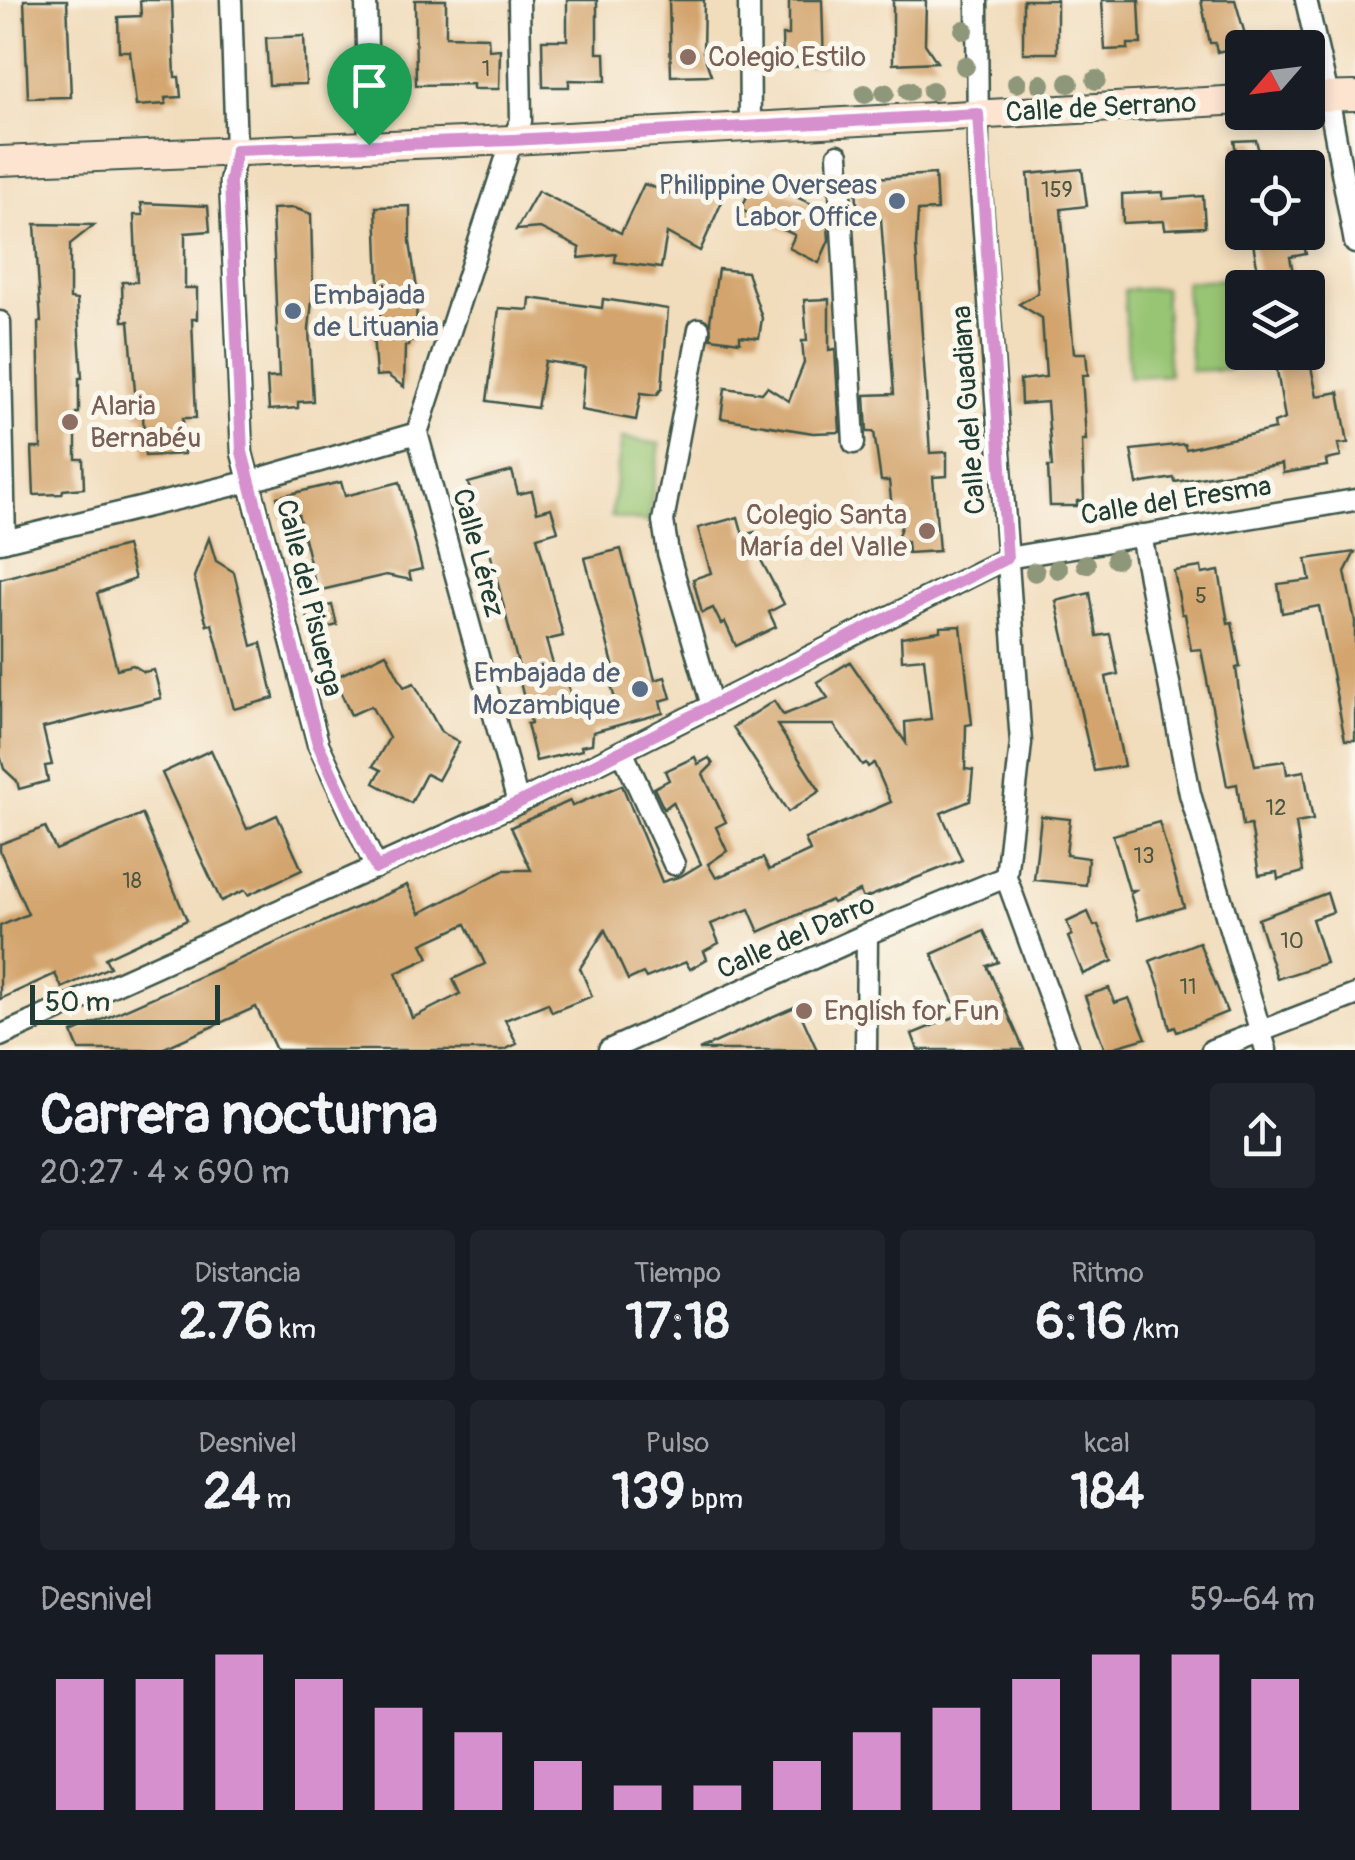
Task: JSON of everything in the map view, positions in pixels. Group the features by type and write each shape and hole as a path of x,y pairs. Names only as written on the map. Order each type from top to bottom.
{"street":[{"name":"Calle del Pisuerga","path":"231,0 236,150 230,182 242,452 318,744 376,868"},
{"path":"366,0 369,145"},
{"path":"0,322 3,541 251,481 418,434 521,121 519,0"},
{"path":"749,0 750,128"},
{"name":"Calle del Guadiana","path":"976,0 978,114 1021,743 1006,877 1069,1050"},
{"path":"1306,0 1330,96 1355,244"},
{"name":"Calle de Serrano","path":"0,160 512,140 1225,101"},
{"path":"838,155 854,443"},
{"path":"698,329 663,521 668,553 712,706"},
{"name":"Calle Lérez","path":"418,434 518,803"},
{"name":"Calle del Eresma","path":"0,1036 518,803 1007,558 1355,500"},
{"path":"1141,535 1190,794 1263,1040"},
{"path":"622,751 674,864"},
{"name":"Calle del Darro","path":"609,1050 867,934 1006,877"},
{"path":"866,1050 867,934"},
{"path":"1212,1050 1263,1040 1355,995"}],"green space":[{"path":"1223,279 1225,369 1191,371 1185,281"},
{"path":"1164,288 1169,375 1129,377 1124,290"},
{"path":"622,438 660,444 648,522 611,517"}],"building":[{"path":"24,0 67,0 71,97 28,98"},
{"path":"140,0 172,0 175,77 179,77 181,97 165,98 166,104 136,106 130,51 119,51 118,17 141,16"},
{"path":"415,0 446,0 446,36 488,37 489,50 500,49 499,89 473,89 473,84 416,85"},
{"path":"567,0 597,0 597,53 605,53 606,81 569,80 569,87 543,87 542,40 567,40"},
{"path":"669,0 704,0 703,52 711,75 671,76"},
{"path":"789,0 822,0 824,66 783,67 782,35 789,35"},
{"path":"893,0 926,0 925,44 937,62 893,64"},
{"path":"1023,0 1057,0 1057,53 1023,53"},
{"path":"1102,0 1139,0 1141,44 1105,50"},
{"path":"1201,0 1235,0 1244,30 1225,30 1225,50 1217,52 1215,43 1210,43"},
{"path":"304,36 306,84 269,85 266,38"},
{"path":"1256,140 1258,150 1236,150 1234,141"},
{"path":"1082,169 1087,206 1061,209 1074,353 1086,353 1088,375 1082,375 1084,500 1077,501 1077,506 1050,506 1048,467 1052,467 1047,402 1021,404 1020,380 1046,377 1042,318 1019,304 1038,293 1028,174"},
{"path":"935,174 937,210 918,211 916,246 930,453 947,452 947,476 933,477 939,551 908,553 907,542 898,536 907,508 892,509 889,481 881,481 874,432 867,432 865,395 894,394 881,219 858,220 856,187 859,183 876,182 875,178"},
{"path":"755,178 827,211 829,240 819,263 789,248 795,235 741,210"},
{"path":"692,181 724,197 700,251 667,233 661,268 615,262 616,254 579,258 580,248 540,228 516,230 538,191 621,233 644,184 683,198"},
{"path":"1163,192 1163,199 1203,196 1205,227 1165,229 1164,221 1123,223 1122,194"},
{"path":"141,203 208,206 210,231 185,233 185,288 197,288 197,319 192,319 196,418 183,418 184,454 145,456 143,415 137,415 129,321 123,321 122,282 137,282 134,215 143,215"},
{"path":"410,206 410,242 417,289 416,340 405,346 404,387 387,375 376,376 373,333 381,333 376,207"},
{"path":"294,208 311,214 313,291 309,329 313,401 298,402 298,408 269,410 267,378 279,377 272,209"},
{"path":"35,224 94,225 70,244 70,299 77,300 82,378 76,413 76,459 83,459 84,488 63,490 62,494 34,495 32,448 41,448 41,322"},
{"path":"1254,250 1305,250 1306,254 1290,257 1293,270 1258,270"},
{"path":"718,269 747,272 762,318 759,338 740,336 740,342 711,338"},
{"path":"530,298 602,308 603,299 668,309 662,388 657,395 641,393 636,420 581,410 585,367 545,361 537,408 487,401 499,308 529,310"},
{"path":"829,299 829,350 835,349 840,432 813,433 721,418 725,388 762,393 767,387 789,401 804,363 804,300"},
{"path":"1277,370 1312,370 1317,396 1339,392 1348,443 1338,444 1341,457 1326,460 1327,466 1283,473 1282,464 1175,482 1174,478 1137,484 1131,450 1184,444 1186,449 1275,429 1274,423 1285,419"},
{"path":"512,471 518,494 532,491 537,512 551,508 558,531 537,537 563,636 546,640 557,678 565,675 576,714 616,703 609,678 616,676 585,558 621,549 655,680 665,677 671,698 660,701 663,713 593,732 592,744 581,746 582,750 536,761 519,668 488,544 479,547 472,520 478,518 468,483"},
{"path":"341,482 345,496 400,482 422,569 409,572 411,580 386,575 317,591 298,514 282,518 277,497"},
{"path":"738,517 743,535 755,532 761,560 784,604 769,612 776,627 736,646 725,622 721,624 713,608 702,613 693,579 711,573 698,528"},
{"path":"209,538 216,561 234,572 252,646 261,643 274,698 234,709 212,624 207,625 194,577"},
{"path":"126,546 135,579 97,593 117,669 133,665 144,672 154,670 161,698 43,728 52,765 45,766 48,781 19,789 17,781 4,769 0,755 0,579"},
{"path":"1355,552 1345,572 1355,621 1355,740 1345,740 1319,606 1282,613 1278,584 1310,580 1306,559"},
{"path":"1201,567 1202,574 1219,571 1228,623 1232,622 1240,667 1236,668 1239,692 1255,765 1285,761 1287,774 1304,771 1313,820 1296,823 1303,872 1278,879 1277,872 1259,875 1251,825 1243,826 1237,784 1227,786 1201,649 1191,650 1174,571"},
{"path":"1090,593 1097,636 1110,634 1118,674 1106,677 1124,766 1094,771 1056,601"},
{"path":"332,605 337,625 311,632 306,611"},
{"path":"961,626 972,724 966,725 965,769 973,770 970,801 941,813 962,860 863,899 860,891 833,903 831,900 759,932 749,909 711,924 719,943 704,951 707,959 690,969 686,962 646,978 643,973 628,980 605,930 580,968 592,996 552,1012 548,1003 505,1020 517,1044 504,1050 276,1050 256,1007 160,1050 79,1050 72,1033 407,885 420,913 505,870 531,870 511,827 570,801 572,806 622,785 662,882 681,876 701,864 673,802 664,809 654,788 669,780 665,771 695,757 698,764 709,758 713,764 703,774 726,822 716,827 727,851 708,864 716,878 763,858 769,870 810,851 805,839 891,802 874,763 862,765 834,725 777,725 820,791 788,812 733,727 774,701 783,715 828,698 817,682 850,662 906,743 905,722 931,719 924,658 902,660 901,637 940,631 940,627","holes":["466,924 485,964 453,979 460,994 412,1018 396,973 429,958 422,944"]},
{"path":"386,653 404,687 414,683 441,732 459,742 438,780 426,774 411,803 374,783 381,770 373,766 389,738 371,706 351,715 334,678"},
{"path":"211,750 247,829 277,815 302,870 248,895 245,890 221,901 162,773"},
{"path":"142,814 187,920 105,958 110,967 62,988 55,974 0,999 0,926 28,914 0,844 45,827 56,850"},
{"path":"1041,816 1070,819 1066,855 1088,858 1086,885 1034,880"},
{"path":"1159,822 1184,907 1138,920 1130,893 1135,890 1129,890 1113,835"},
{"path":"1327,893 1333,912 1312,919 1326,963 1277,979 1258,919"},
{"path":"1088,912 1113,961 1083,974 1068,937 1072,935 1067,922"},
{"path":"984,931 998,962 987,966 1024,1050 918,1050 912,1034 959,1015 932,954"},
{"path":"1199,942 1227,1012 1177,1032 1175,1027 1170,1029 1150,961"},
{"path":"1109,988 1115,1003 1129,998 1146,1038 1105,1050 1085,996"},
{"path":"797,1006 817,1050 699,1050 767,1019"}],"place":[{"name":"Colegio Estilo","path":"688,57"},
{"name":"Philippine Overseas Labor Office","path":"897,201"},
{"name":"Embajada de Lituania","path":"293,311"},
{"name":"Alaria Bernabéu","path":"70,422"},
{"name":"Colegio Santa María del Valle","path":"927,531"},
{"name":"Embajada de Mozambique","path":"640,689"},
{"name":"English for Fun","path":"804,1011"}],"route":[{"path":"978,114 1007,558 518,803 376,868 318,744 242,452 230,182 236,150 369,145 978,114"}]}
